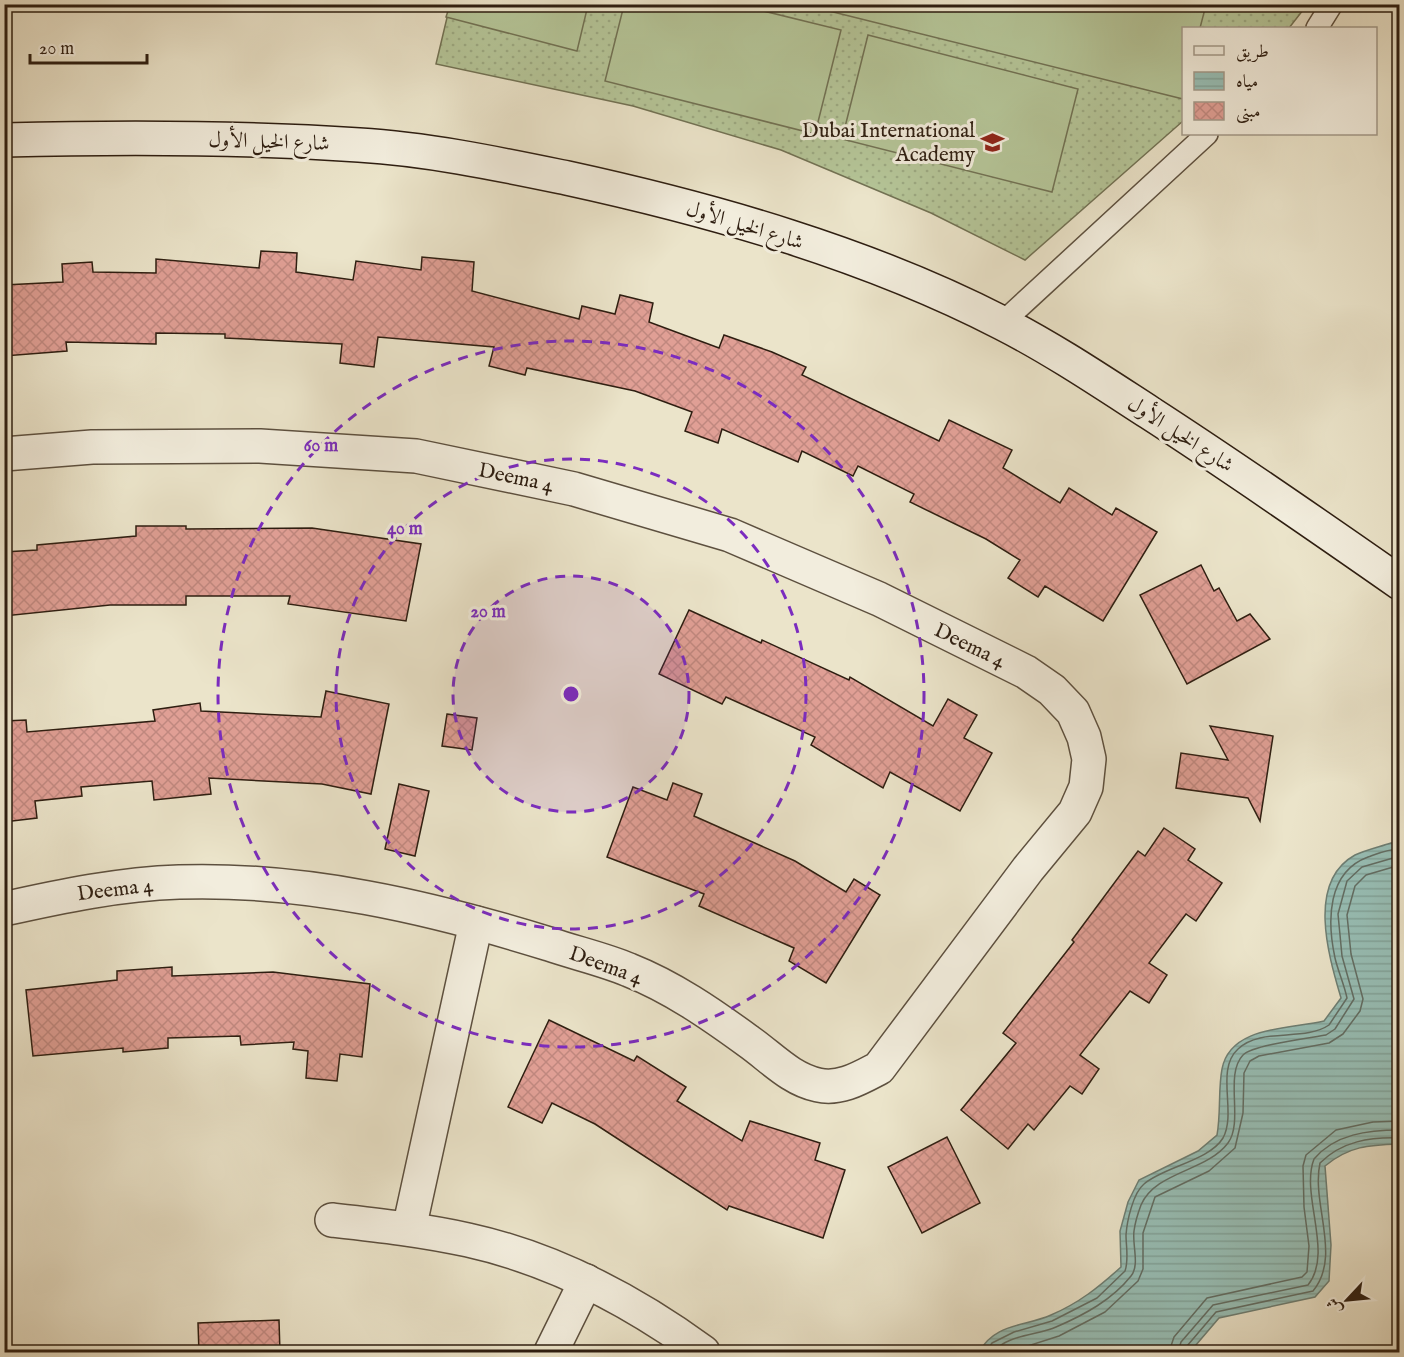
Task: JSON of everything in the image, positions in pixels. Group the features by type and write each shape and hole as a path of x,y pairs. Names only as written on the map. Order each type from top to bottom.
{"street":[{"name":"شارع الخيل الأول","path":"4,140 125,137 358,144 505,165 633,193 759,227 882,270 1002,323 1103,383 1300,512 1400,583"},
{"name":"Deema 4","path":"4,454 92,447 260,446 416,456 574,489 730,535 879,599 1026,672 1052,690 1073,712 1084,737 1089,759 1086,787 1075,812 1028,869 879,1068 851,1083 820,1085 790,1075 766,1054 700,1007 629,970 476,923 378,900 279,885 178,882 78,892 4,909"},
{"path":"1300,512 1400,555"},
{"path":"409,1229 476,923"},
{"path":"332,1220 409,1229 480,1243 528,1258 586,1281 658,1319 703,1353"},
{"path":"551,1353 586,1281"}],"lane":[{"path":"1318,27 1332,4"},
{"path":"1002,323 1206,135"}],"green space":[{"path":"450,4 588,5 577,51 446,17"},
{"path":"1206,4 1200,27 1182,27 1182,99 805,5"},
{"name":"Dubai International Academy","path":"450,5 1307,5 1290,27 1182,27 1182,122 1025,260 931,213 781,150 633,106 436,64"},
{"path":"624,5 739,5 841,30 815,134 605,81"},
{"path":"868,35 1078,89 1052,192 842,139"}],"water":[{"path":"1391,843 1400,843 1399,1144 1360,1148 1342,1154 1325,1166 1331,1245 1329,1281 1315,1297 1219,1318 1190,1352 979,1352 993,1336 1002,1331 1041,1319 1080,1300 1121,1267 1120,1231 1128,1202 1139,1180 1198,1151 1217,1135 1222,1069 1227,1055 1236,1044 1249,1037 1278,1028 1324,1021 1341,998 1327,942 1326,901 1330,883 1340,867 1355,855"}],"building":[{"path":"261,251 297,253 296,272 353,280 356,261 421,270 422,257 474,262 472,291 579,319 582,306 615,314 620,295 653,303 649,322 719,348 724,335 772,352 806,367 802,375 939,441 949,420 1012,450 1003,468 1060,503 1069,488 1112,515 1116,508 1157,532 1103,621 1045,586 1038,597 1008,578 1020,560 986,539 910,502 914,494 858,466 853,476 802,451 798,462 722,429 718,443 685,431 692,412 635,391 527,368 525,375 489,366 494,347 378,337 374,367 340,363 342,344 225,338 225,334 156,333 156,344 66,342 67,351 4,356 4,285 63,282 62,264 92,262 93,272 156,273 156,259 259,268"},
{"path":"136,526 186,526 186,529 312,528 421,544 406,621 288,604 290,596 186,596 186,605 110,605 4,616 4,552 37,550 37,545 136,536"},
{"path":"1201,565 1214,591 1219,588 1237,621 1250,614 1270,639 1187,684 1140,595"},
{"path":"689,610 849,680 850,677 933,726 948,699 977,715 964,738 992,753 960,811 890,772 883,788 811,745 815,737 726,697 722,704 659,674"},
{"path":"326,691 389,704 371,794 322,784 209,778 211,794 154,800 152,781 81,787 82,796 35,801 37,818 4,822 4,721 26,720 27,732 155,721 153,710 200,703 201,711 321,717"},
{"path":"447,714 477,718 472,750 442,746"},
{"path":"1210,726 1273,736 1260,821 1248,798 1176,788 1181,753 1228,760"},
{"path":"673,783 702,794 694,816 795,861 846,892 854,879 880,895 826,983 789,961 794,948 699,906 704,894 607,857 633,787 667,800"},
{"path":"399,784 429,791 415,856 385,849"},
{"path":"1164,828 1195,849 1188,860 1222,883 1196,921 1186,914 1149,963 1167,975 1149,1003 1130,991 1080,1055 1099,1069 1082,1094 1070,1086 1034,1130 1028,1124 1008,1149 961,1110 1016,1043 1003,1033 1074,942 1072,940 1138,851 1145,856"},
{"path":"172,967 172,976 273,972 370,984 362,1057 340,1054 337,1081 306,1078 308,1051 293,1049 294,1042 241,1045 240,1036 168,1038 168,1048 123,1052 123,1048 33,1056 26,990 117,980 117,971"},
{"path":"549,1020 634,1061 637,1056 686,1087 677,1101 742,1141 750,1121 820,1143 815,1160 845,1170 823,1238 729,1206 727,1210 595,1124 552,1103 542,1123 508,1107"},
{"path":"947,1137 980,1203 922,1233 888,1167"},
{"path":"279,1320 280,1353 199,1353 198,1323"}],"place":[{"name":"Dubai International Academy","path":"993,142"}]}
